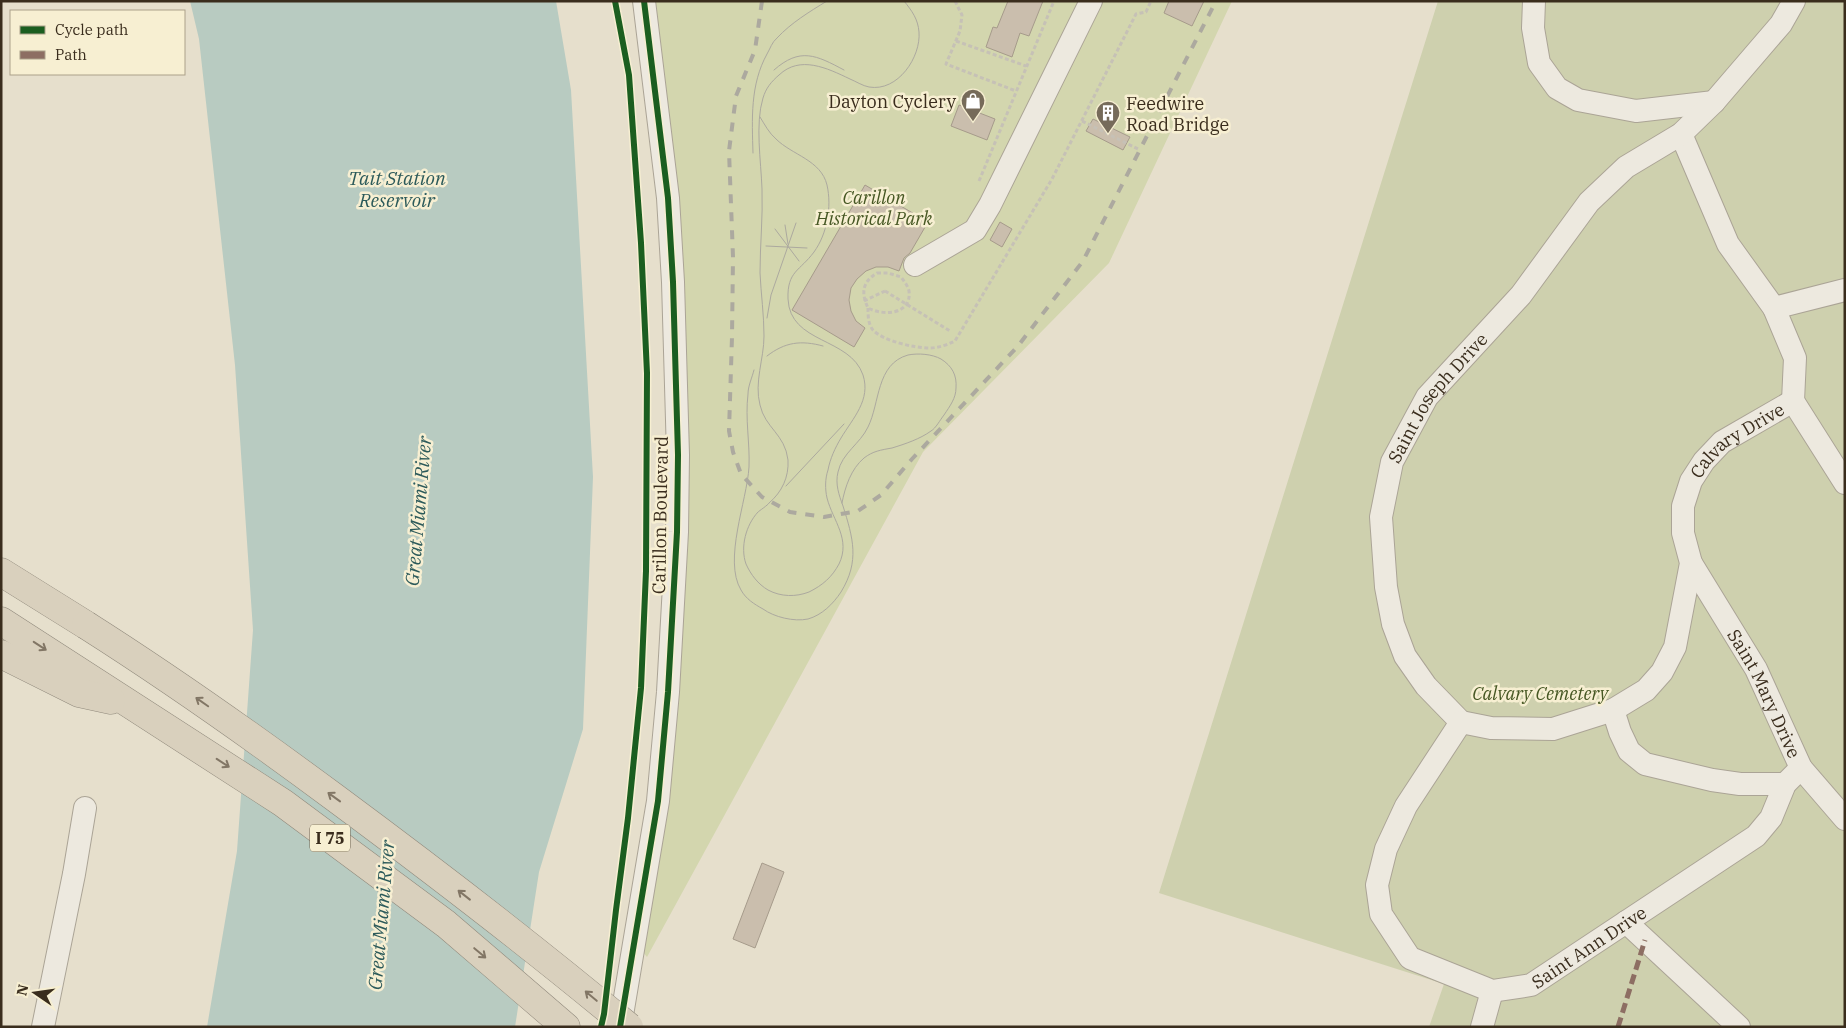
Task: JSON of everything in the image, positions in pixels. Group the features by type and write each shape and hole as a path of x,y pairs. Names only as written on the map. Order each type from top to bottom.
{"highway":[{"name":"I 75","path":"4,573 152,667 255,739 537,951 629,1027"},
{"name":"I 75","path":"1,621 79,682 134,706 283,803 446,924 566,1027"},
{"path":"1,654 79,682"}],"street":[{"name":"Carillon Boulevard","path":"620,1027 658,801 668,692 677,532 678,455 673,282 669,217 660,118 644,1"},
{"path":"908,271 975,230 990,205 1091,1"},
{"path":"1534,1 1533,28 1539,63 1557,88 1578,100 1636,111 1714,102"},
{"path":"1681,134 1714,102 1781,24 1794,1"},
{"name":"Calvary Drive","path":"1461,722 1491,728 1552,729 1613,710 1646,690 1662,672 1675,647 1691,563 1683,533 1683,506 1691,480 1704,461 1722,442 1793,401 1795,358 1774,308 1728,244 1681,134"},
{"name":"Saint Joseph Drive","path":"1461,722 1426,686 1406,656 1393,624 1386,587 1381,516 1392,462 1427,397 1521,295 1589,202 1626,167 1681,134"},
{"path":"1774,308 1845,290"},
{"path":"1793,401 1845,483"},
{"name":"Saint Mary Drive","path":"1691,563 1756,669 1801,768 1845,819"},
{"path":"1613,710 1629,751 1645,764 1712,780 1740,784 1785,784"},
{"path":"1461,722 1406,806 1386,849 1377,885 1381,914 1410,958 1492,991 1482,1027"},
{"name":"Saint Ann Drive","path":"1492,991 1531,985 1756,836 1771,818 1785,784 1801,768"},
{"path":"43,1027 74,874 85,808"},
{"path":"1626,922 1739,1027"}],"path":[{"path":"955,1 962,15 960,31 946,64 1016,90"},
{"path":"976,186 1053,3 1047,1"},
{"path":"868,308 885,314 901,309 908,300 908,271 877,274 864,284 863,292 864,301 868,308 868,322 874,331 883,337 906,345 928,348 945,346 955,341 1052,179 1136,14 1146,12 1151,1"},
{"path":"956,41 1026,66"},
{"path":"1082,121 1140,150"},
{"path":"993,131 998,134"},
{"path":"864,301 885,291 950,331"}],"green space":[{"name":"Carillon Historical Park","path":"644,1 1232,1 1109,263 923,452 647,957 634,941 658,801 678,455"},
{"name":"Calvary Cemetery","path":"1438,1 1845,1 1845,1027 1429,1027 1444,984 1159,893"}],"water":[{"name":"Tait Station Reservoir","path":"190,1 556,1 571,90 593,477 583,729 539,872 515,1027 207,1027 237,851 253,630 235,365 199,39"}],"building":[{"path":"1008,1 1043,1 1029,36 1020,33 1012,57 986,47 993,27 997,28"},
{"path":"1169,1 1204,1 1192,26 1164,13"},
{"name":"Dayton Cyclery","path":"959,105 995,119 987,140 951,126"},
{"name":"Feedwire Road Bridge","path":"1093,119 1130,137 1123,150 1086,131"},
{"path":"865,185 928,222 910,253 904,258 899,271 888,267 876,267 866,271 851,288 849,300 851,311 856,321 865,328 854,347 792,310"},
{"path":"1000,222 1012,229 1002,247 990,240"},
{"path":"762,863 784,872 755,948 733,939"}],"tram line":[{"path":"753,153 753,102 761,66 774,41 788,27 827,1"},
{"path":"760,117 769,132 776,139 819,170 827,185 829,211 825,229 814,252 792,277 788,290 791,314 799,325 809,333 846,353 856,363 863,375 865,384 863,401 835,450 826,477 827,498 842,538 842,555 839,564 830,577 809,592 799,595 783,595 768,590 755,579 744,557 745,536 750,523 758,512 774,499 781,489 786,478 788,466 786,451 779,437 766,420 758,396 764,336 760,273 762,200 759,119 767,88 779,75 787,69 796,66 814,65 869,87 880,87 898,78 912,62 919,42 916,19 904,1"},
{"path":"774,70 792,58 800,56 816,57 844,70"},
{"path":"767,318 771,295 796,223"},
{"path":"785,225 788,244"},
{"path":"775,229 799,261"},
{"path":"766,246 807,248"},
{"path":"767,356 787,345 808,343 823,346"},
{"path":"754,370 748,391 749,467 735,547 734,563 736,577 741,590 753,603 773,614 797,620 813,617 831,605 841,592 851,570 853,560 852,539 838,489 838,472 843,459 868,427 884,375 898,360 912,354 925,354 937,357 951,368 956,379 955,395 936,426 917,439 874,452 859,462 849,479 842,503"},
{"path":"786,486 844,424"}],"railway":[{"path":"762,1 755,50 736,96 729,151 733,257 729,431 733,452 741,474 762,497 790,512 824,517 858,511 881,495 912,459 1018,346 1083,261 1216,1"}],"marked path":[{"path":"1618,1027 1645,940"}],"cycle path":[{"path":"601,1027 628,818 641,688 646,571 647,373 641,243 629,75 615,1"},
{"path":"620,1027 658,801 668,692 677,532 678,455 673,282 668,198 644,1"}],"place":[{"name":"Dayton Cyclery","path":"973,122"},
{"name":"Feedwire Road Bridge","path":"1108,134"}],"water label":[{"name":"Great Miami River","path":"418,511"},
{"name":"Great Miami River","path":"381,915"}]}
